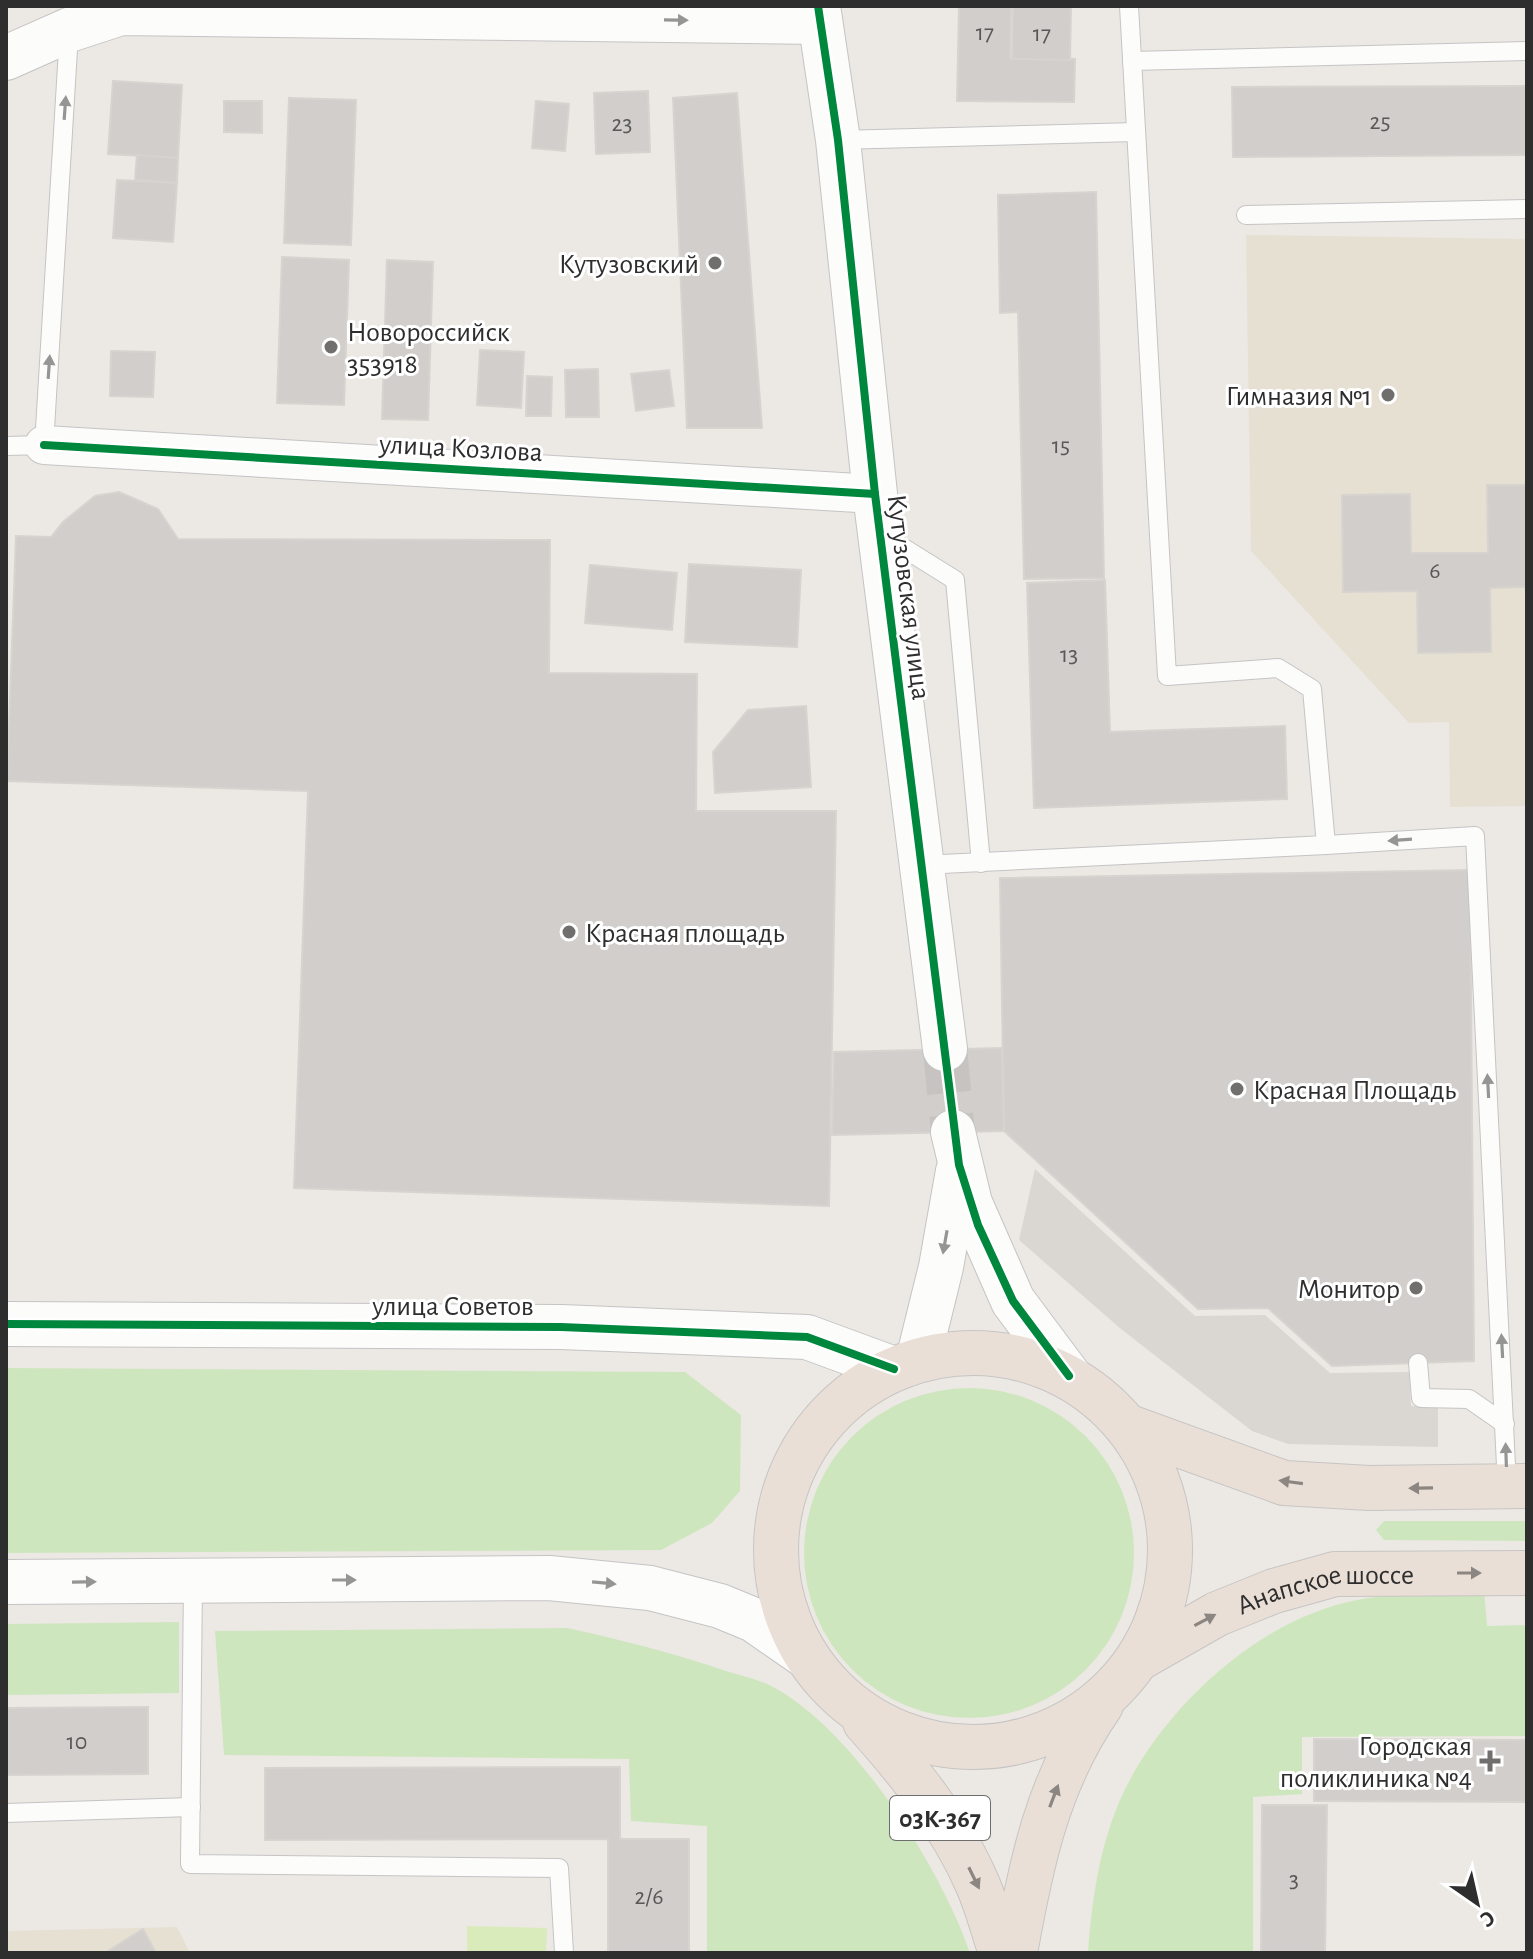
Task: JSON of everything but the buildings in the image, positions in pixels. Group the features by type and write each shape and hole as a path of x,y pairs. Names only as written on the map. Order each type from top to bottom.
{"highway":[{"path":"1015,1953 1033,1852 1077,1739 1108,1694 1138,1659 1161,1610 1168,1583 1171,1542 1165,1500 1151,1462 1129,1427 1069,1376 1021,1357 969,1352 906,1364 852,1394 817,1428 793,1470 778,1516 776,1565 783,1600 806,1656 847,1702 881,1725 906,1735 959,1747 999,1746 1039,1736 1076,1719 1108,1694"},
{"path":"1129,1427 1284,1483 1369,1488 1517,1486"},
{"name":"Анапское шоссе","path":"1138,1659 1217,1614 1274,1591 1335,1574 1527,1573"},
{"name":"03К-367","path":"847,1702 901,1762 940,1817 977,1882 1001,1953"}],"street":[{"path":"6,58 70,18 121,13 819,14"},
{"name":"Кутузовская улица","path":"819,14 838,140 878,514 945,1049"},
{"name":"улица Козлова","path":"44,445 878,514"},
{"path":"906,1364 941,1267 956,1149 978,1225 1013,1301 1069,1376"},
{"name":"улица Советов","path":"6,1324 561,1327 807,1337 906,1364"},
{"path":"6,1582 549,1578 650,1588 720,1606 754,1620 806,1656"}],"lane":[{"path":"1129,6 1167,676 1278,668 1312,689 1326,845"},
{"path":"6,446 44,445 70,18"},
{"path":"1132,61 1527,51"},
{"path":"838,140 1136,132"},
{"path":"1246,215 1527,209"},
{"path":"878,514 955,580 981,863"},
{"path":"922,865 1475,836 1505,1424 1517,1486"},
{"path":"1418,1363 1421,1398 1469,1399 1505,1424"},
{"path":"193,1581 190,1864 559,1868 564,1953"},
{"path":"6,1813 191,1807"}],"shaded area":[{"name":"Гимназия №1","path":"1246,235 1527,239 1527,806 1450,807 1449,722 1409,723 1251,551"},
{"path":"1035,1169 1195,1316 1265,1315 1330,1373 1409,1372 1411,1406 1438,1408 1438,1447 1288,1444 1252,1431 1121,1329 1019,1240"},
{"path":"177,1927 190,1953 6,1953 6,1931"}],"green space":[{"path":"6,1368 685,1372 741,1415 740,1491 712,1523 661,1550 6,1553"},
{"path":"969,1388 1001,1391 1032,1400 1061,1416 1086,1436 1106,1461 1122,1490 1131,1521 1134,1553 1131,1585 1122,1616 1106,1645 1086,1670 1061,1690 1032,1706 1001,1715 969,1718 937,1715 906,1706 877,1690 852,1670 832,1645 816,1616 807,1585 804,1553 807,1521 816,1490 832,1461 852,1436 877,1416 906,1400 937,1391"},
{"path":"1384,1521 1527,1521 1527,1541 1384,1540 1376,1530"},
{"path":"1484,1590 1487,1626 1527,1625 1527,1736 1302,1737 1302,1794 1253,1797 1253,1953 1088,1953 1098,1875 1120,1800 1137,1767 1159,1735 1215,1675 1281,1628 1316,1612 1368,1598"},
{"path":"179,1622 179,1693 6,1695 6,1624"},
{"path":"567,1628 628,1642 756,1680 804,1707 834,1735 891,1804 938,1882 970,1953 707,1953 707,1826 631,1821 629,1759 224,1755 215,1631"},
{"path":"467,1926 547,1928 546,1953 467,1953"}],"tunnel":[{"path":"945,1049 953,1132"}],"cycle path":[{"path":"818,6 838,140 875,494 959,1165 978,1225 1013,1301 1069,1376"},
{"path":"44,445 875,494"},
{"path":"6,1324 561,1327 807,1337 894,1369"}],"place":[{"name":"Кутузовский","path":"715,263"},
{"name":"Новороссийск 353918","path":"331,347"},
{"name":"Гимназия №1","path":"1388,395"},
{"name":"Красная площадь","path":"569,932"},
{"name":"Красная Площадь","path":"1237,1089"},
{"name":"Монитор","path":"1416,1288"},
{"name":"Городская поликлиника №4","path":"1490,1761"}]}
